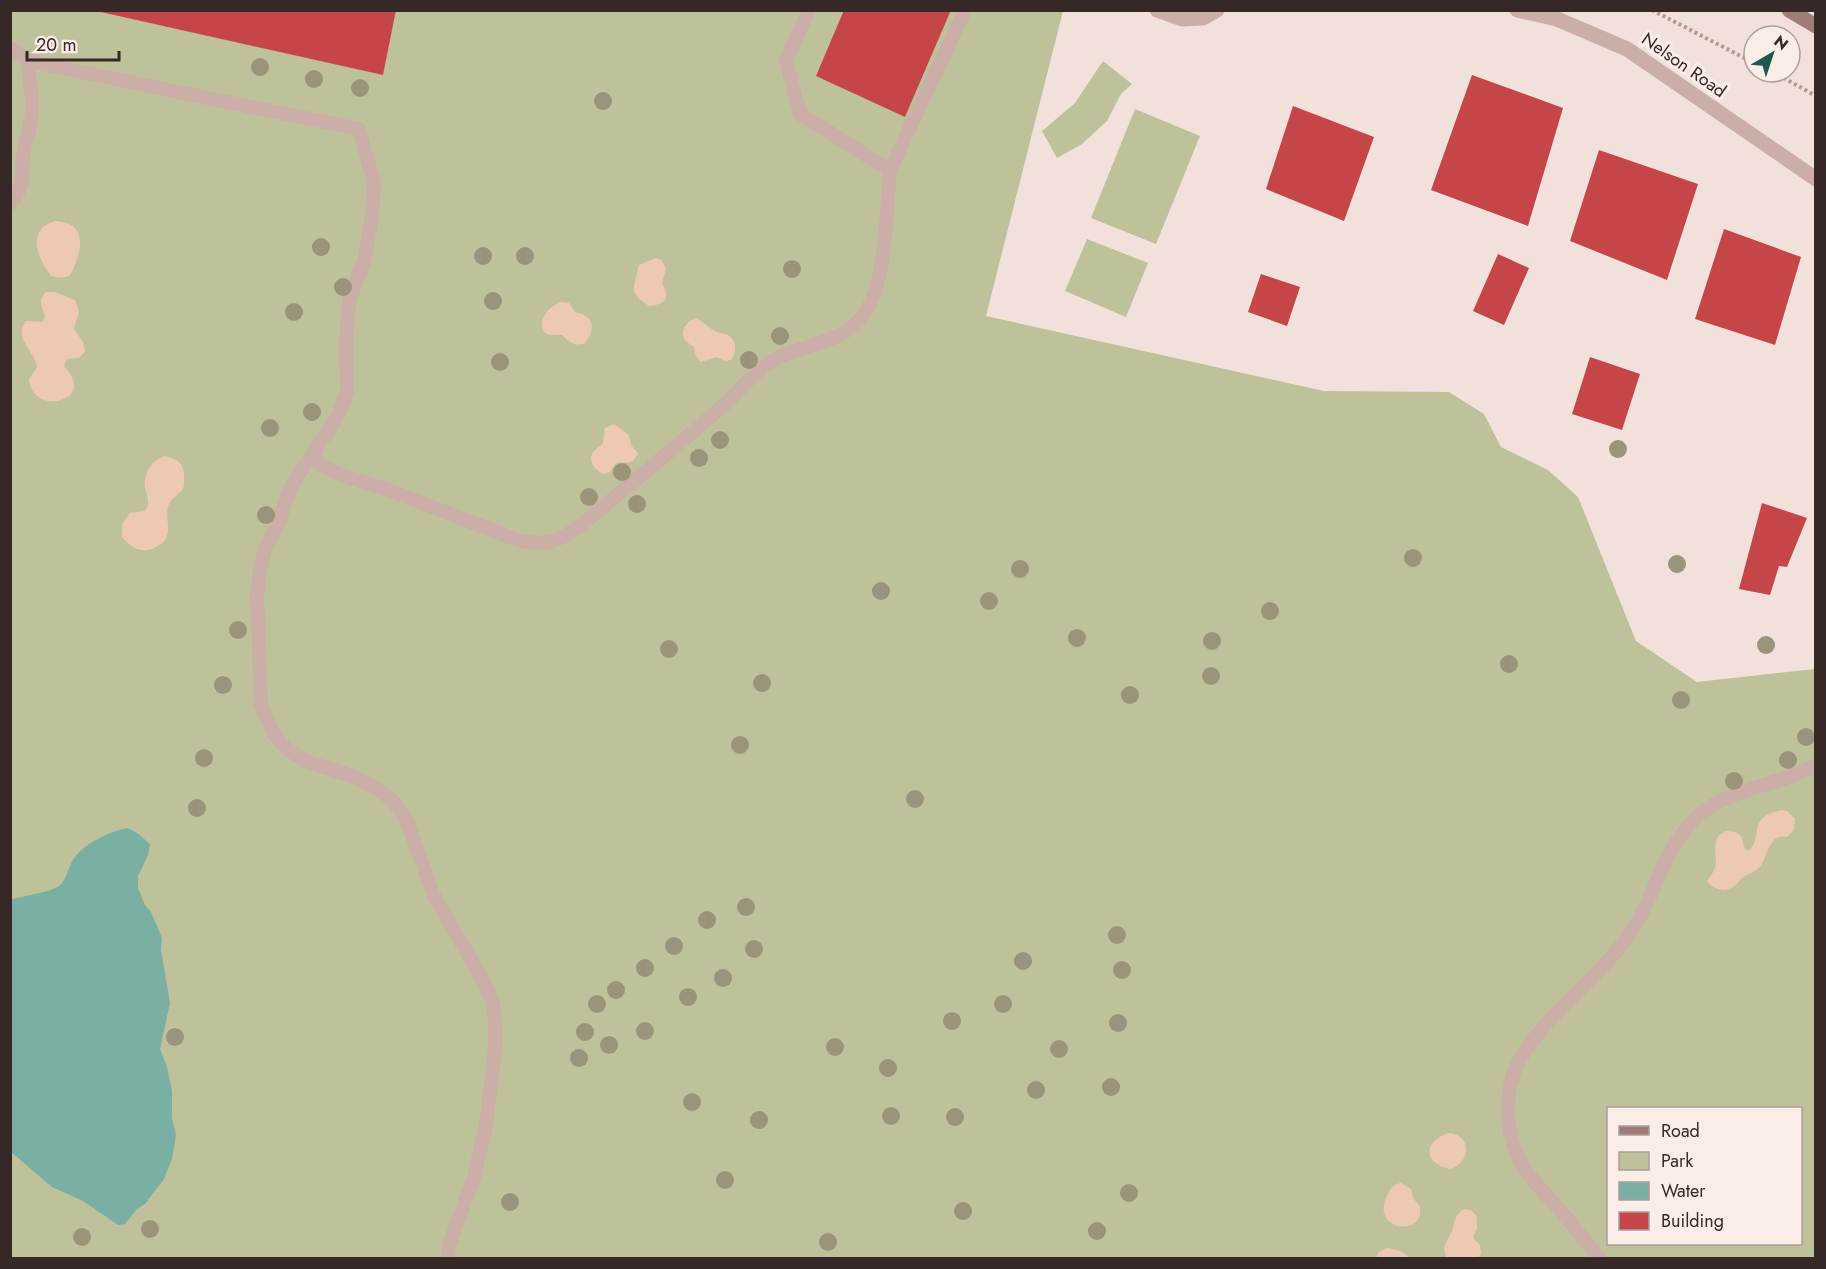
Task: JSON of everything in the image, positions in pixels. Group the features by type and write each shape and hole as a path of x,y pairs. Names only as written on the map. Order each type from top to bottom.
{"street":[{"path":"1157,10 1182,19 1203,18 1217,10"},
{"name":"Nelson Road","path":"1517,10 1557,19 1627,49 1815,179"},
{"path":"1789,10 1815,26"}],"lane":[{"path":"809,10 786,60 800,114 890,170"},
{"path":"314,453 318,462 341,475 391,491 520,541 539,544 560,540 621,492 776,358 848,331 864,314 874,297 881,264 890,170 965,10"},
{"path":"10,48 28,61 359,129 374,183 372,216 364,261 349,301 346,345 347,391 339,414 290,489 278,525 266,546 260,568 257,596 259,681 261,706 273,733 287,749 308,762 346,774 375,787 394,802 406,821 433,894 484,982 493,1002 495,1049 486,1126 474,1177 450,1242 447,1258"},
{"path":"10,204 19,193 22,183 23,156 31,124 32,100 28,61"},
{"path":"1599,1258 1526,1172 1511,1138 1508,1105 1510,1083 1525,1052 1561,1008 1630,933 1675,844 1691,822 1710,806 1739,793 1815,766"}],"path":[{"path":"1652,10 1742,57"},
{"path":"1794,84 1815,96"}],"green space":[{"path":"11,11 1063,11 986,316 1324,391 1449,392 1484,414 1501,447 1548,470 1578,497 1636,641 1697,682 1815,669 1815,1258 11,1258"},
{"path":"1103,61 1132,84 1121,94 1107,121 1082,144 1057,158 1042,131 1075,103"},
{"path":"1135,109 1200,136 1156,244 1091,218"},
{"path":"1087,239 1148,263 1126,317 1065,291"}],"sand":[{"path":"55,221 71,225 79,234 79,254 70,275 66,277 51,276 42,261 37,245 40,231"},
{"path":"656,258 661,260 666,268 662,283 666,296 660,304 649,306 639,299 634,291 634,285 639,265"},
{"path":"46,292 55,292 75,300 79,311 74,329 83,342 85,351 79,358 67,359 64,366 74,383 73,390 69,396 54,401 38,397 32,390 29,379 37,367 22,333 22,327 26,321 43,322 45,315 41,300"},
{"path":"559,302 569,303 575,312 590,320 591,333 585,343 575,344 562,335 549,335 544,332 543,318"},
{"path":"695,318 733,340 735,347 731,360 725,361 716,357 701,362 699,360 694,347 683,337 683,330"},
{"path":"614,424 629,435 631,445 638,454 632,462 616,463 610,472 603,474 594,467 591,457 592,453 603,443 605,428"},
{"path":"164,456 181,464 184,471 184,487 168,507 168,532 165,540 153,549 138,549 122,537 122,524 130,513 145,511 147,508 145,483 147,473 155,461"},
{"path":"1782,810 1787,811 1795,819 1794,830 1787,837 1774,840 1759,868 1728,889 1717,888 1707,881 1715,868 1718,836 1726,831 1736,832 1741,836 1745,849 1749,851 1764,817"},
{"path":"1450,1133 1463,1139 1466,1150 1462,1161 1451,1169 1437,1164 1430,1155 1435,1141"},
{"path":"1401,1183 1411,1189 1420,1209 1419,1218 1414,1224 1406,1226 1398,1226 1385,1216 1384,1206 1388,1194 1395,1185"},
{"path":"1463,1209 1471,1210 1477,1217 1474,1239 1480,1245 1481,1254 1478,1258 1447,1258 1444,1251 1445,1244 1456,1217"},
{"path":"1387,1248 1402,1252 1409,1258 1376,1258 1379,1252"}],"water":[{"path":"128,828 150,844 148,855 138,876 138,888 162,938 161,950 170,1003 160,1049 172,1091 172,1118 176,1135 172,1159 164,1179 145,1204 136,1210 125,1224 118,1225 83,1201 52,1187 11,1152 10,900 56,888 66,877 77,854 83,849 106,835"}],"building":[{"path":"92,10 396,10 383,75"},
{"path":"844,10 951,10 905,117 816,76"},
{"path":"1472,75 1563,108 1528,226 1431,190"},
{"path":"1293,106 1374,137 1344,221 1266,189"},
{"path":"1599,150 1698,184 1667,280 1570,241"},
{"path":"1724,229 1801,257 1775,345 1695,319"},
{"path":"1498,254 1529,268 1504,325 1473,311"},
{"path":"1261,274 1300,287 1287,326 1248,312"},
{"path":"1590,357 1640,374 1622,430 1572,414"},
{"path":"1762,503 1807,518 1787,567 1779,566 1770,595 1739,589"}]}
